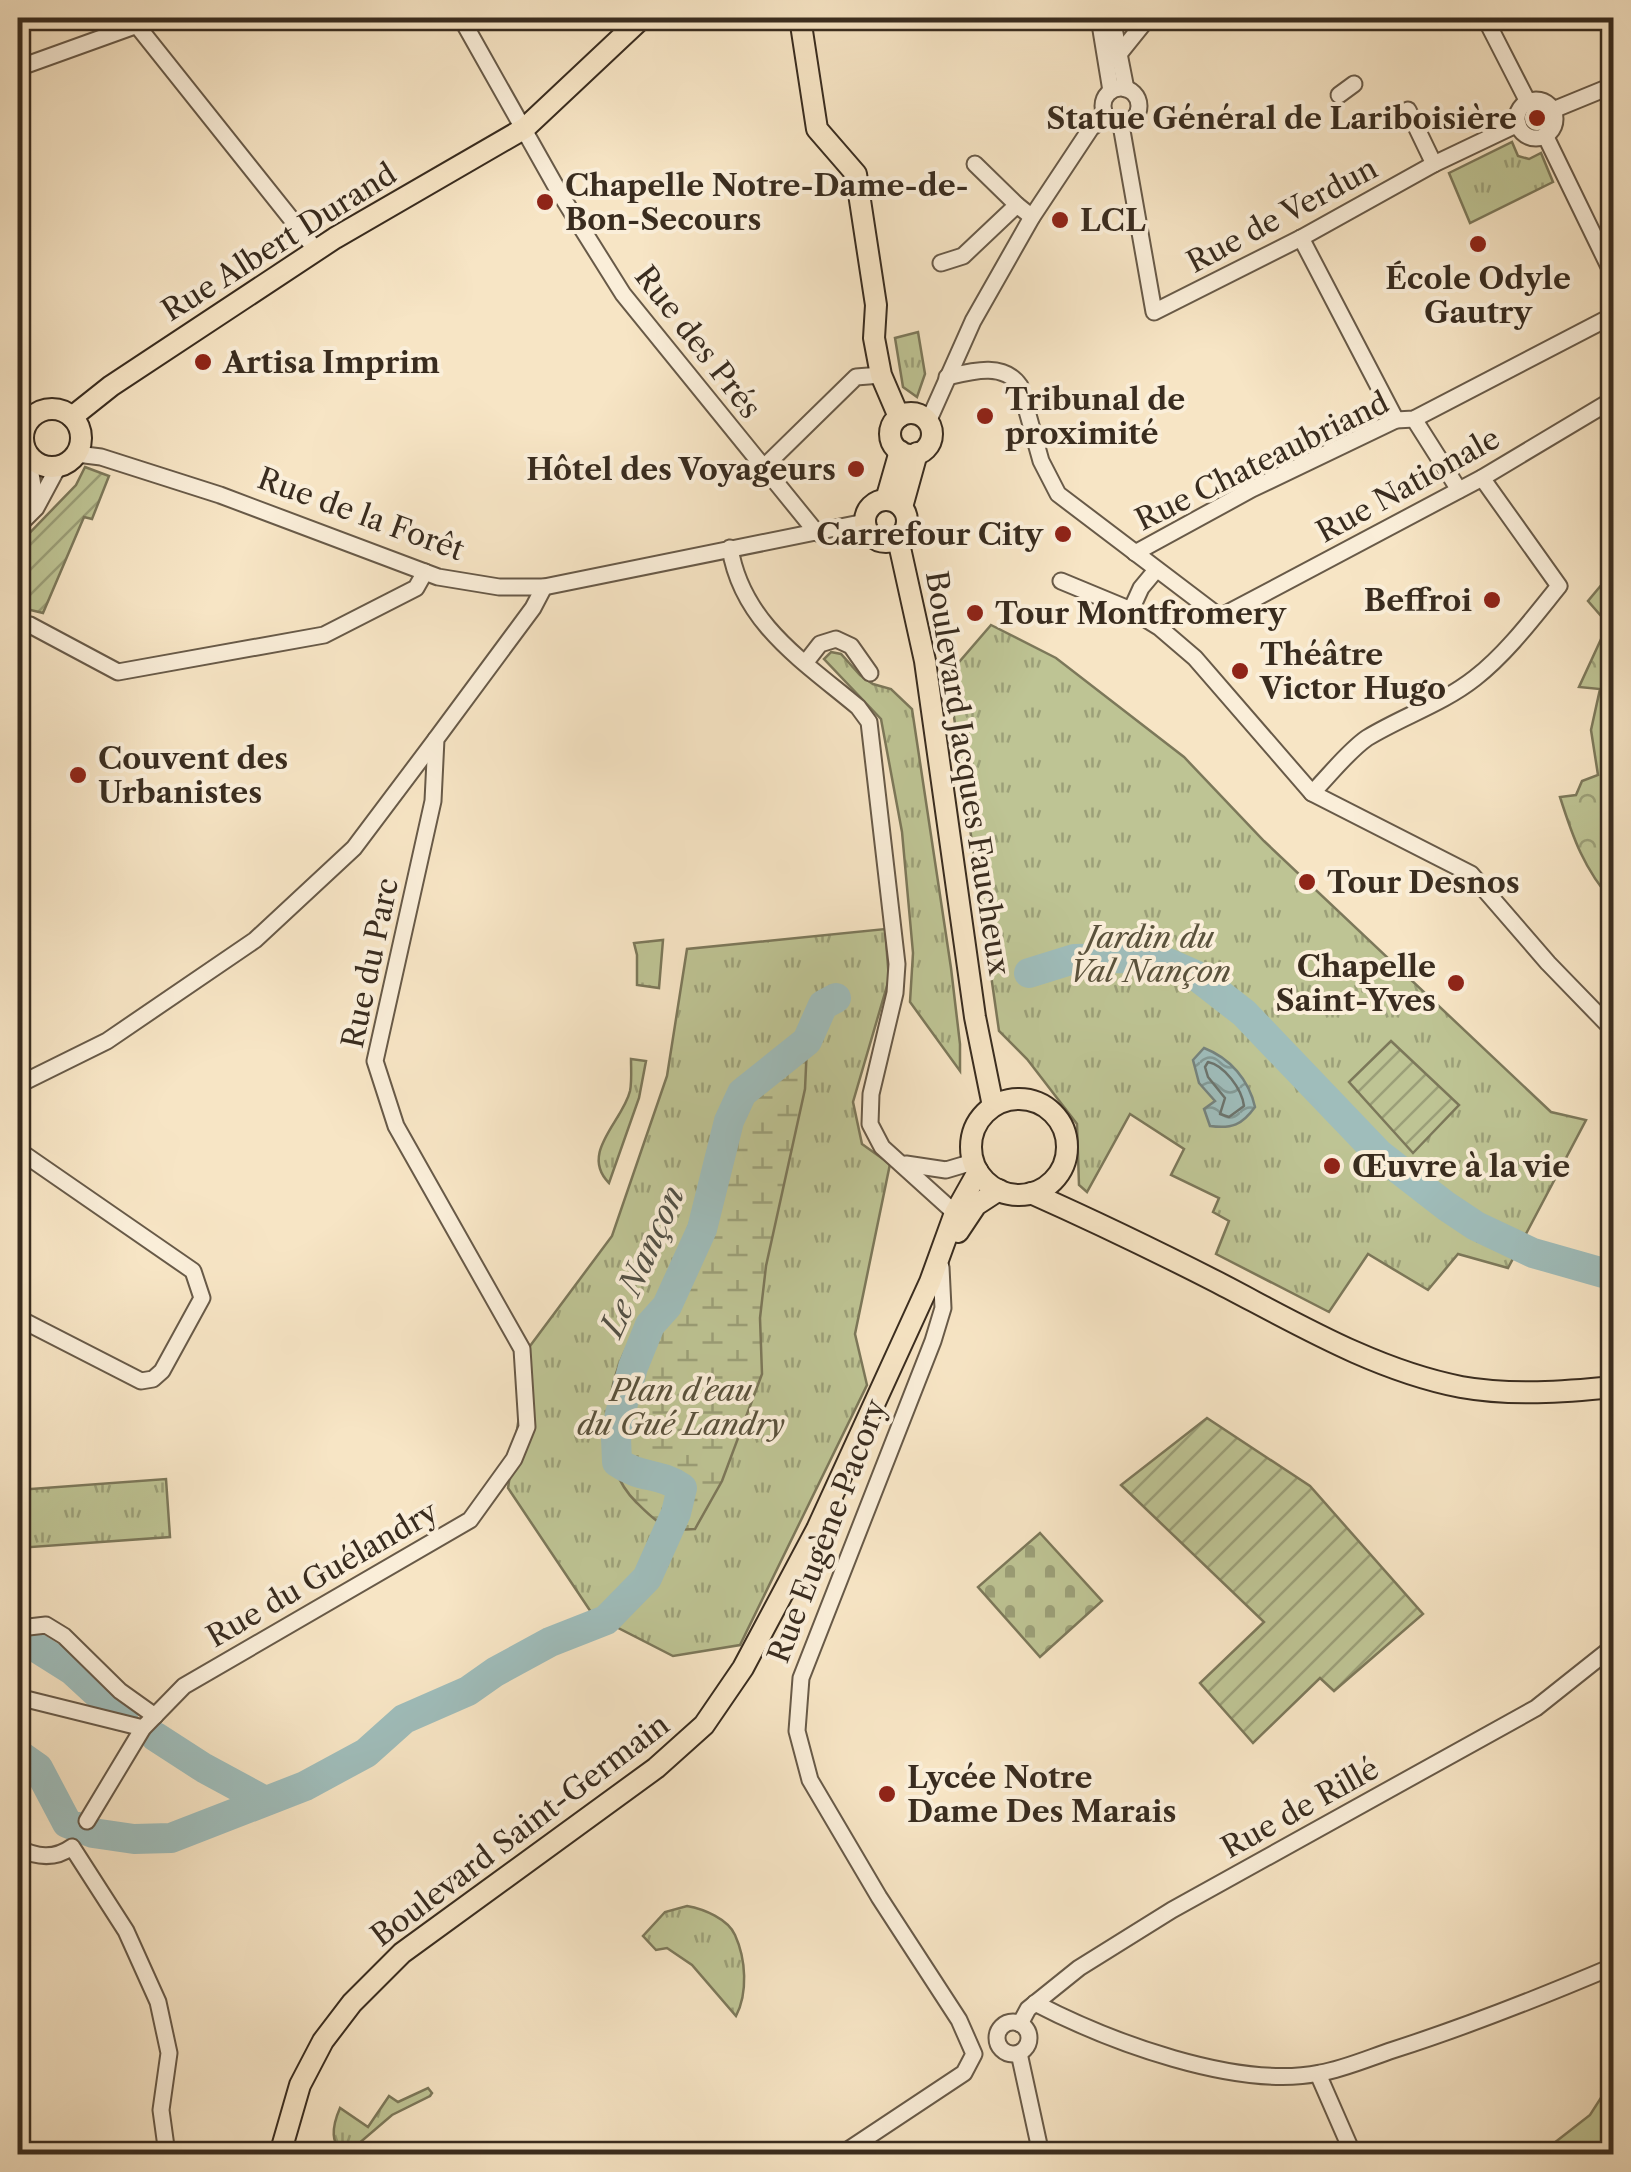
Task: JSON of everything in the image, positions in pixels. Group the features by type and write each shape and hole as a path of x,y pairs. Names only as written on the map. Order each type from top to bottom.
{"main road":[{"name":"Rue Albert Durand","path":"72,417 110,386 316,250 524,128 642,18"},
{"path":"800,18 817,129 856,174 876,305 874,338 881,375 899,417"},
{"path":"44,410 58,410 72,417 81,438 77,454 58,467 42,466 23,449 22,423 44,410"},
{"path":"894,503 869,509 865,522 869,534 880,541 898,539 907,527 894,503 908,452 930,440 928,422 911,413 899,417 890,434 908,452"},
{"name":"Boulevard Jacques Faucheux","path":"898,539 925,661 975,1017 993,1106"},
{"name":"Boulevard Jacques Faucheux","path":"975,1017 989,1052 1018,1099"},
{"path":"1032,1193 1056,1177 1066,1149 1065,1134 1047,1108 1018,1099 993,1106 981,1117 971,1146 976,1167 999,1190 1009,1194 1032,1193 1084,1216 1374,1360 1418,1377 1465,1388 1512,1392 1614,1387"},
{"name":"Boulevard Saint-Germain","path":"280,2154 300,2085 323,2041 352,2003 389,1965 656,1768 704,1725 743,1668 817,1528 936,1274 955,1213 976,1167"},
{"path":"1056,1177 1084,1216"},
{"name":"Rue Eugène Pacory","path":"936,1274 964,1220 976,1205 999,1190"}],"street":[{"path":"18,68 134,21 157,18"},
{"name":"Rue des Prés","path":"461,18 559,192 623,294 817,533"},
{"path":"1098,18 1118,90"},
{"path":"1112,18 1119,54 1118,90 1102,106 1106,117 1121,124 1133,120 1139,105 1136,95 1118,90"},
{"path":"1119,54 1148,18"},
{"path":"1486,18 1528,102"},
{"path":"134,21 316,250"},
{"path":"1339,96 1354,84"},
{"path":"1553,110 1614,85"},
{"path":"1528,102 1544,102 1553,110 1555,122 1545,136 1528,136 1518,124 1519,112 1528,102"},
{"path":"1408,110 1434,164"},
{"path":"928,422 973,321 1032,217 1091,128 1106,117"},
{"name":"Rue de Verdun","path":"1121,124 1154,312 1302,238 1434,164 1518,124"},
{"path":"1545,136 1614,277"},
{"path":"976,164 1032,217"},
{"path":"942,263 963,256 1017,205"},
{"path":"1302,238 1396,420"},
{"path":"1459,490 1414,419 1614,316"},
{"path":"948,377 1001,370 1014,378 1058,494 1156,570 1130,610"},
{"path":"763,468 856,376 881,375"},
{"name":"Rue Nationale","path":"1156,570 1220,617 1482,478 1614,399"},
{"name":"Rue Chateaubriand","path":"1135,554 1252,490 1396,420 1414,419"},
{"path":"20,524 33,486 23,449"},
{"name":"Rue de la Forêt","path":"77,454 101,457 220,496 466,584 544,587 865,522"},
{"path":"20,524 36,508 58,467"},
{"path":"1312,792 1362,742 1390,724 1429,709 1476,677 1558,586 1482,478"},
{"path":"730,548 742,594 761,623 858,706 869,722 897,964 895,993 870,1094 870,1124 882,1146 955,1213"},
{"path":"18,622 118,672 324,635 416,588 424,572"},
{"path":"1061,581 1130,610 1160,628 1195,658 1312,792 1472,874 1548,963 1614,1031"},
{"path":"18,1085 107,1041 255,940 354,848 544,587"},
{"path":"806,662 820,644 836,639 851,646 870,673"},
{"name":"Rue du Parc","path":"436,739 433,801 375,1062 396,1126 522,1349"},
{"path":"18,1150 193,1271 202,1298 162,1372 154,1379 141,1381 18,1318"},
{"path":"902,1163 946,1170 976,1167"},
{"name":"Rue Eugène Pacory","path":"936,1274 942,1308 933,1342 801,1678 796,1731 810,1780 878,1897 962,2027 974,2054"},
{"name":"Rue du Guélandry","path":"87,1821 143,1728 184,1686 470,1520 514,1460 527,1427 522,1349"},
{"path":"20,1628 46,1625 64,1636 120,1691 155,1716"},
{"name":"Rue de Rillé","path":"1020,2024 1035,2003 1079,1968 1172,1910 1536,1708 1614,1646"},
{"path":"18,1697 143,1728"},
{"path":"18,1848 36,1857 63,1854 72,1847 126,1931 158,2002 169,2053 161,2110 167,2154"},
{"path":"1035,2003 1115,2040 1191,2063 1255,2074 1318,2074 1505,2011 1614,1966"},
{"path":"842,2154 964,2073 974,2054 1000,2049 1018,2053 1025,2049 1028,2040 1027,2030 1010,2022 999,2030 962,2027"},
{"path":"999,2030 1000,2049"},
{"path":"1018,2053 1040,2154"},
{"path":"1318,2074 1353,2154"}],"green space":[{"path":"1512,142 1518,156 1529,159 1541,153 1553,182 1470,223 1449,173"},
{"path":"918,332 925,374 917,397 903,387 895,338"},
{"path":"85,467 109,476 92,519 84,517 43,613 18,607 18,545 76,485"},
{"path":"1613,571 1613,902 1580,852 1560,797 1576,795 1582,781 1598,775 1591,730 1600,689 1579,687 1608,624 1588,601"},
{"name":"Jardin du Val Nançon","path":"991,625 1056,658 1184,757 1264,841 1551,1112 1586,1120 1508,1268 1458,1254 1428,1290 1368,1254 1329,1312 1216,1254 1229,1221 1213,1212 1219,1198 1171,1175 1184,1149 1130,1114 1087,1192 1079,1185 1077,1124 1027,1059 999,1031 948,675"},
{"path":"831,652 841,654 873,684 891,689 912,709 951,968 960,1071 910,1002 913,953 902,832 881,719 824,659"},
{"name":"Plan d'eau du Gué Landry","path":"885,929 889,979 853,1102 862,1144 890,1164 855,1334 867,1385 740,1645 673,1656 593,1615 508,1488 530,1346 612,1236 667,1076 687,949"},
{"path":"663,940 659,988 637,985 634,943"},
{"path":"1391,1041 1459,1105 1413,1153 1349,1082"},
{"path":"799,1042 807,1045 805,1089 766,1266 760,1318 762,1374 722,1481 695,1529 668,1527 636,1502 615,1467 608,1426 613,1383 628,1345 656,1300 685,1236 723,1112 745,1083"},
{"path":"631,1059 646,1061 639,1098 609,1183 599,1160 606,1137 630,1091"},
{"path":"1207,1418 1310,1486 1423,1614 1334,1691 1320,1678 1253,1743 1200,1683 1264,1622 1121,1485"},
{"path":"166,1479 170,1537 18,1548 18,1480 31,1489"},
{"path":"1040,1533 1102,1601 1040,1657 978,1587"},
{"path":"687,1906 715,1916 735,1935 744,1976 736,2016 692,1965 667,1948 656,1950 643,1936 665,1912"},
{"path":"1613,2079 1613,2154 1540,2154 1590,2115"},
{"path":"428,2088 430,2096 392,2115 350,2151 338,2146 334,2128 340,2108 368,2127 389,2096 398,2102"}],"water":[{"path":"1204,1048 1230,1064 1252,1097 1255,1107 1236,1124 1210,1126 1204,1109 1215,1101 1199,1083 1193,1060"}],"waterway":[{"name":"Le Nançon","path":"1029,973 1074,959 1125,958 1168,963 1195,975 1244,1013 1379,1154 1446,1206 1476,1226 1533,1253 1614,1276"},
{"name":"Le Nançon","path":"18,1754 38,1768 67,1823 93,1833 134,1839 171,1838 305,1786 366,1753 404,1719 468,1691 550,1642 606,1620 647,1578 676,1513 682,1488 617,1462 620,1414 633,1367 650,1325 667,1306 702,1229 729,1121 742,1093 807,1041 823,1005 836,998"},
{"name":"Le Nançon","path":"18,1636 72,1670 123,1717"},
{"name":"Le Nançon","path":"156,1737 265,1801"}],"place":[{"name":"Statue Général de Lariboisière","path":"1537,118"},
{"name":"Chapelle Notre-Dame-de- Bon-Secours","path":"545,202"},
{"name":"LCL","path":"1060,220"},
{"name":"École Odyle Gautry","path":"1478,244"},
{"name":"Artisa Imprim","path":"203,362"},
{"name":"Tribunal de proximité","path":"985,416"},
{"name":"Hôtel des Voyageurs","path":"856,469"},
{"name":"Carrefour City","path":"1063,534"},
{"name":"Beffroi","path":"1492,600"},
{"name":"Tour Montfromery","path":"975,613"},
{"name":"Théâtre Victor Hugo","path":"1240,671"},
{"name":"Couvent des Urbanistes","path":"78,775"},
{"name":"Tour Desnos","path":"1307,882"},
{"name":"Chapelle Saint-Yves","path":"1456,983"},
{"name":"Œuvre à la vie","path":"1332,1166"},
{"name":"Lycée Notre Dame Des Marais","path":"887,1794"}]}
